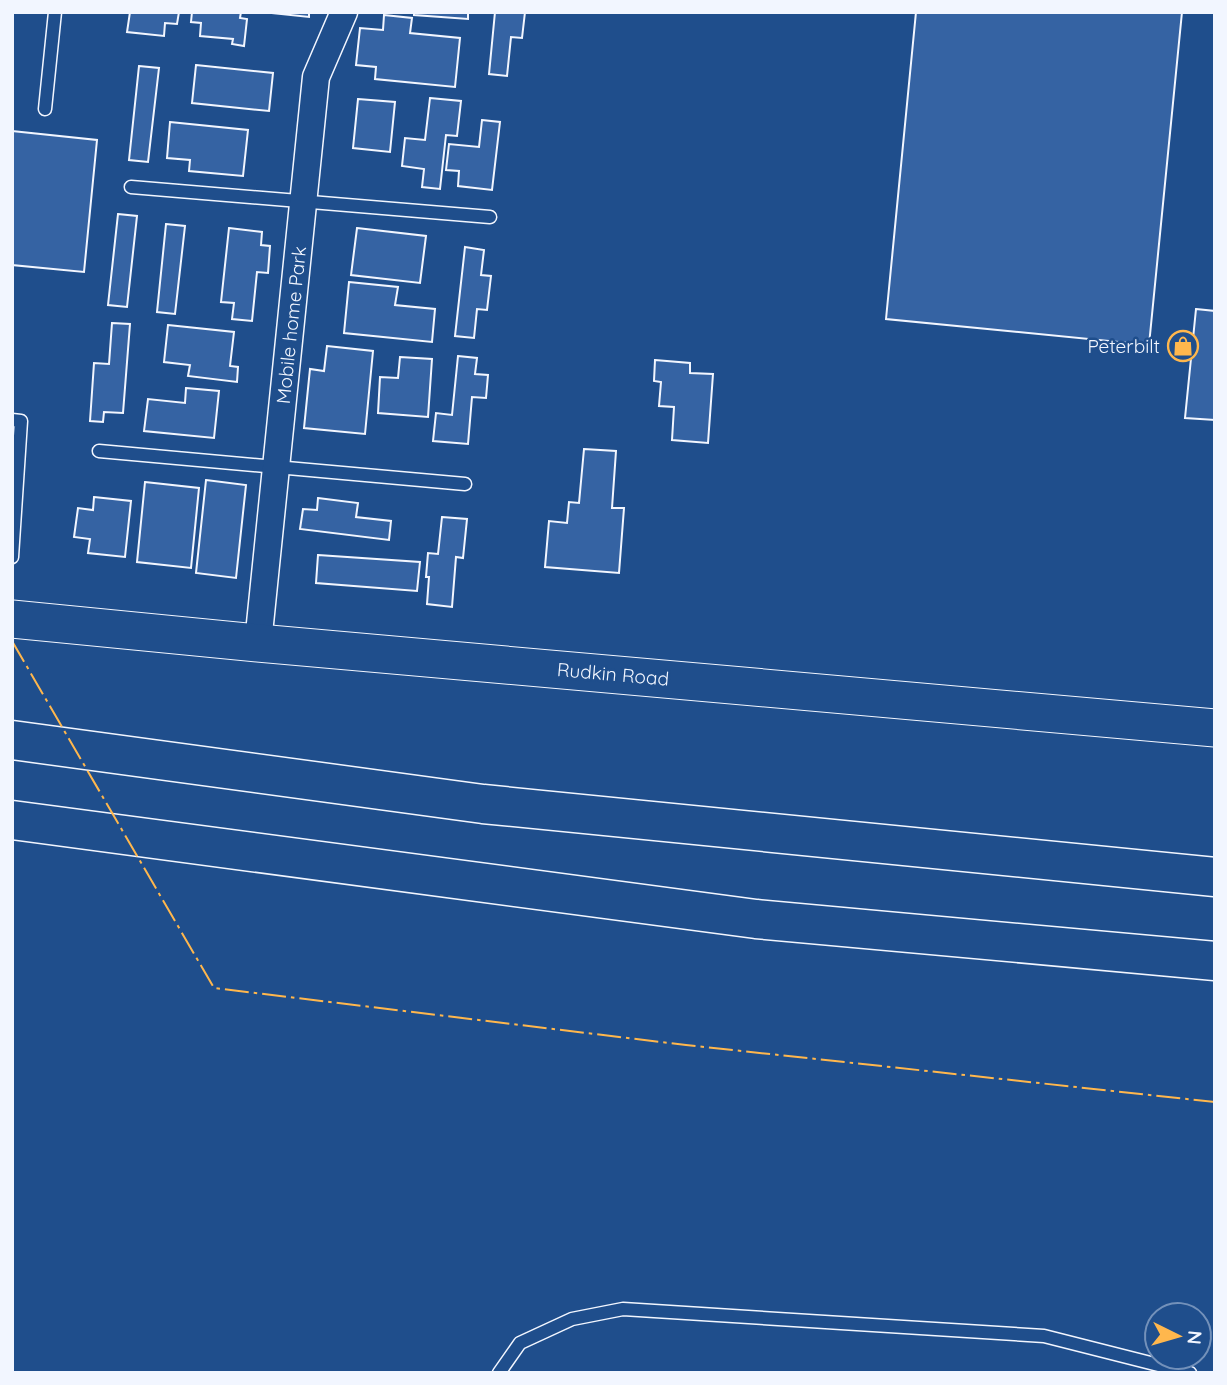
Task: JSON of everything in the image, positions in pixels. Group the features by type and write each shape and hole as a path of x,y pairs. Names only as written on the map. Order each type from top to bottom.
{"highway":[{"path":"12,740 483,804 1215,877"},
{"path":"12,820 756,919 1215,961"}],"street":[{"name":"Mobile home Park","path":"258,643 316,77 344,12"},
{"name":"Rudkin Road","path":"12,619 1215,728"}],"lane":[{"path":"45,109 54,12"},
{"path":"131,187 490,217"},
{"path":"12,420 21,421 12,557"},
{"path":"99,451 465,484"},
{"path":"499,1373 520,1343 572,1319 623,1309 1044,1336 1189,1373"}],"building":[{"path":"130,12 179,12 177,24 165,23 164,36 127,32"},
{"path":"192,12 241,12 240,18 247,19 244,46 232,44 233,39 200,36 201,23 191,22"},
{"path":"262,12 309,12 309,17"},
{"path":"414,12 468,12 468,19 414,15"},
{"path":"495,12 525,12 522,38 511,37 507,76 489,74"},
{"path":"916,12 1182,12 1149,345 886,319"},
{"path":"384,15 412,18 410,33 460,38 455,87 375,79 376,67 356,65 360,28 383,30"},
{"path":"196,65 273,73 269,111 192,103"},
{"path":"139,66 159,68 148,162 129,160"},
{"path":"430,98 461,101 457,136 446,135 440,189 422,187 424,169 402,166 405,138 425,140"},
{"path":"358,99 395,102 390,152 353,148"},
{"path":"482,120 500,122 492,190 458,186 459,171 446,170 449,144 479,147"},
{"path":"170,122 248,130 243,176 189,171 190,160 167,158"},
{"path":"12,131 97,140 84,272 12,265"},
{"path":"118,214 137,216 127,307 108,305"},
{"path":"166,224 185,226 175,314 157,312"},
{"path":"229,228 262,232 261,245 270,246 268,273 257,272 252,321 232,319 234,303 221,302"},
{"path":"357,228 426,236 420,283 351,275"},
{"path":"465,247 484,250 481,275 491,276 487,310 477,309 474,338 455,336"},
{"path":"349,282 398,287 395,305 435,309 432,342 344,333"},
{"path":"1196,309 1215,311 1215,420 1185,418"},
{"path":"112,323 130,324 123,413 104,412 103,422 90,421 94,363 109,364"},
{"path":"168,325 234,332 230,366 238,367 237,382 188,376 190,365 164,362"},
{"path":"327,346 373,351 365,434 304,428 310,369 324,371"},
{"path":"458,356 477,358 475,374 488,375 486,398 472,397 468,444 433,441 436,413 452,415"},
{"path":"400,357 432,359 428,417 378,413 380,377 398,378"},
{"path":"655,360 690,363 690,373 713,374 708,443 672,440 674,407 659,406 661,382 654,381"},
{"path":"186,388 219,391 214,438 144,431 148,399 185,403"},
{"path":"584,449 616,451 612,508 624,508 619,573 545,567 549,521 567,523 569,502 579,503"},
{"path":"206,480 246,485 236,578 196,573"},
{"path":"145,482 199,488 191,568 137,562"},
{"path":"94,497 131,501 125,557 88,553 90,539 74,537 78,508 93,510"},
{"path":"318,498 358,503 356,517 391,521 389,540 300,529 303,509 317,510"},
{"path":"442,517 467,519 463,558 456,557 452,607 427,604 428,553 438,554"},
{"path":"318,555 420,562 417,591 316,583"}],"power":[{"path":"12,641 214,988 686,1045 1215,1102"}],"place":[{"name":"Peterbilt","path":"1183,346"}]}
